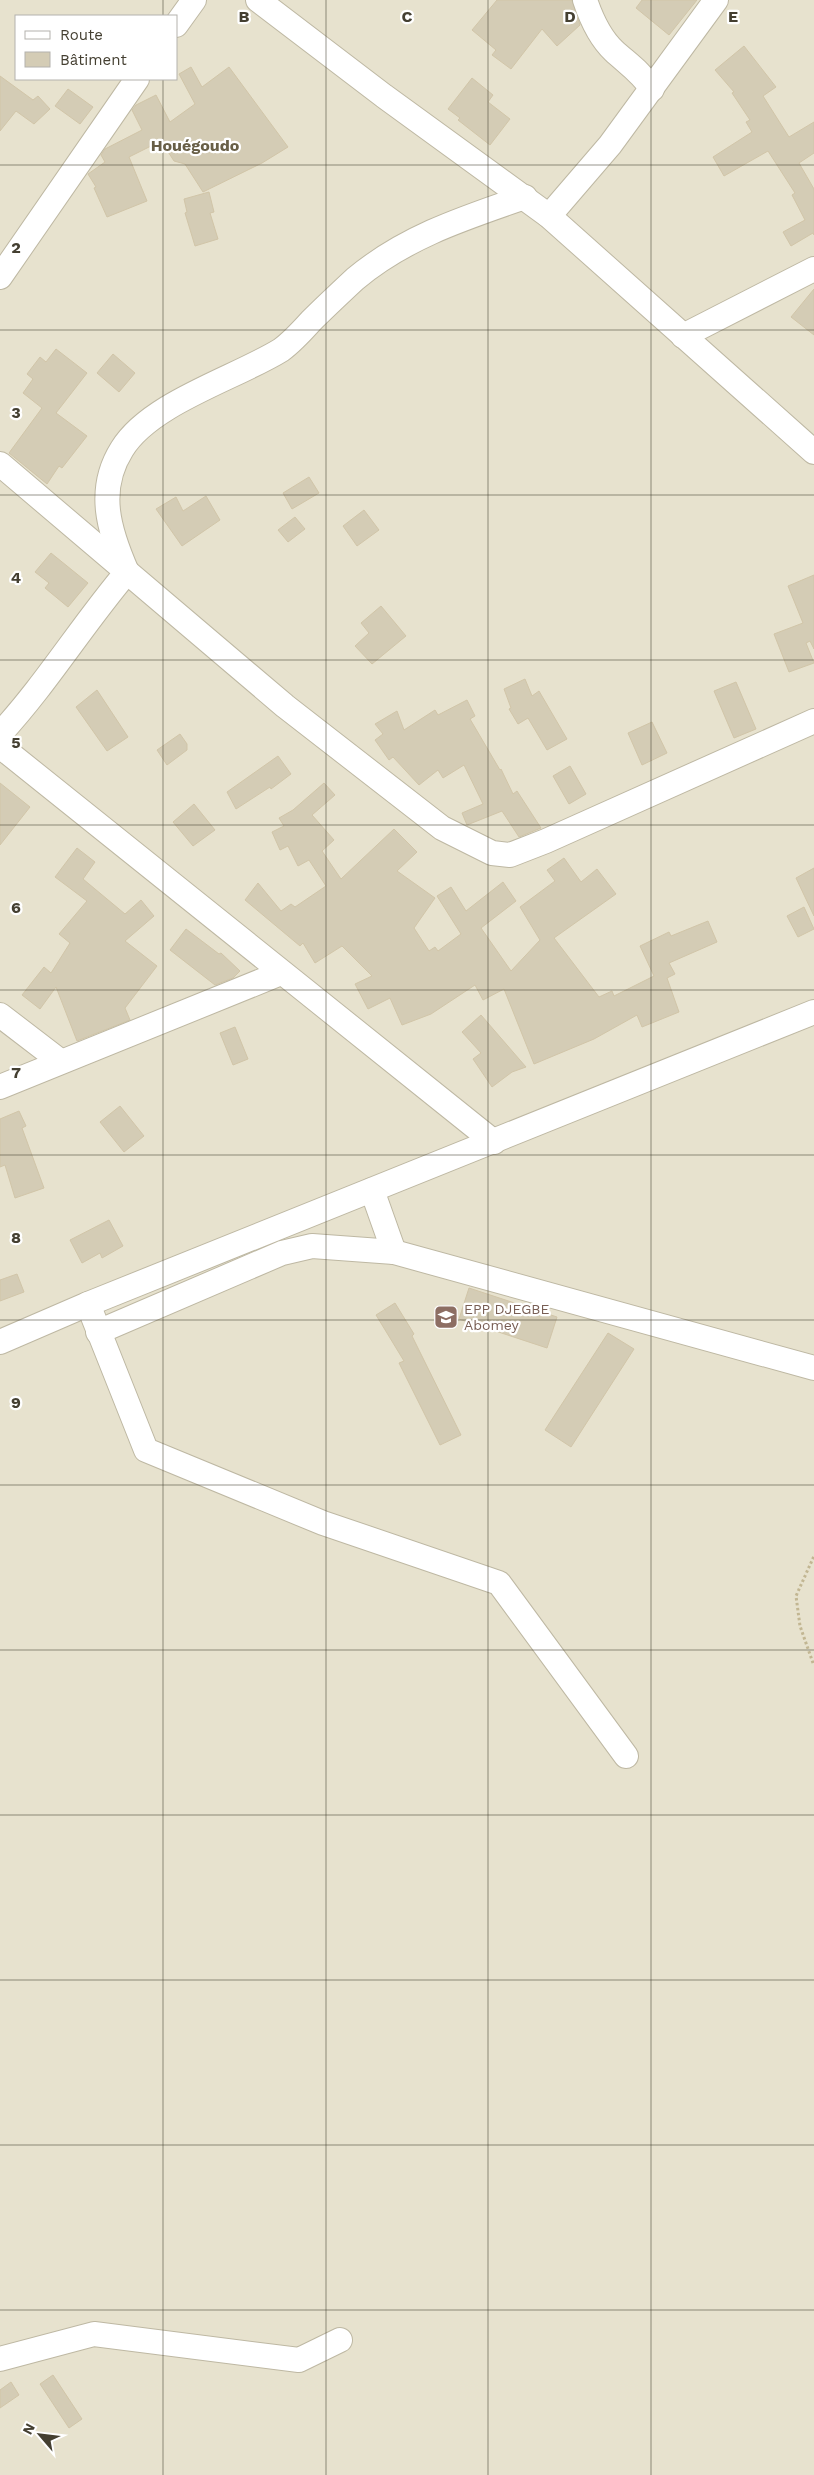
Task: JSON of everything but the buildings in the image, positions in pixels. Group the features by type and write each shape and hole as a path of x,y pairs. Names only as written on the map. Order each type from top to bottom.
{"street":[{"path":"178,22 194,0"},
{"path":"258,0 384,96 550,216 814,452"},
{"path":"585,0 602,37 612,49 645,78 652,89"},
{"path":"550,216 610,145 716,0"},
{"path":"0,277 136,80"},
{"path":"127,572 114,543 107,514 107,487 112,468 133,434 166,410 283,348 356,279 387,255 420,236 456,220 525,197"},
{"path":"683,336 814,270"},
{"path":"0,464 285,706 395,793 442,828 472,845 492,853 510,855 546,841 814,721"},
{"path":"0,734 26,706 78,633 127,572"},
{"path":"0,746 494,1142"},
{"path":"0,1087 60,1061 281,973"},
{"path":"0,1342 88,1304 814,1012"},
{"path":"0,1015 60,1061"},
{"path":"372,1190 394,1252"},
{"path":"98,1332 282,1253 312,1246 394,1252 814,1368"},
{"path":"88,1304 146,1450 323,1523 499,1583 626,1756"},
{"path":"0,2359 94,2334 299,2360 340,2340"}],"path":[{"path":"813,1663 800,1626 796,1596 814,1556"}],"shaded area":[{"path":"0,0 814,0 814,2475 0,2475"}],"place":[{"name":"EPP DJEGBE Abomey","path":"446,1317"}],"district":[{"name":"Houégoudo","path":"195,145"}]}
